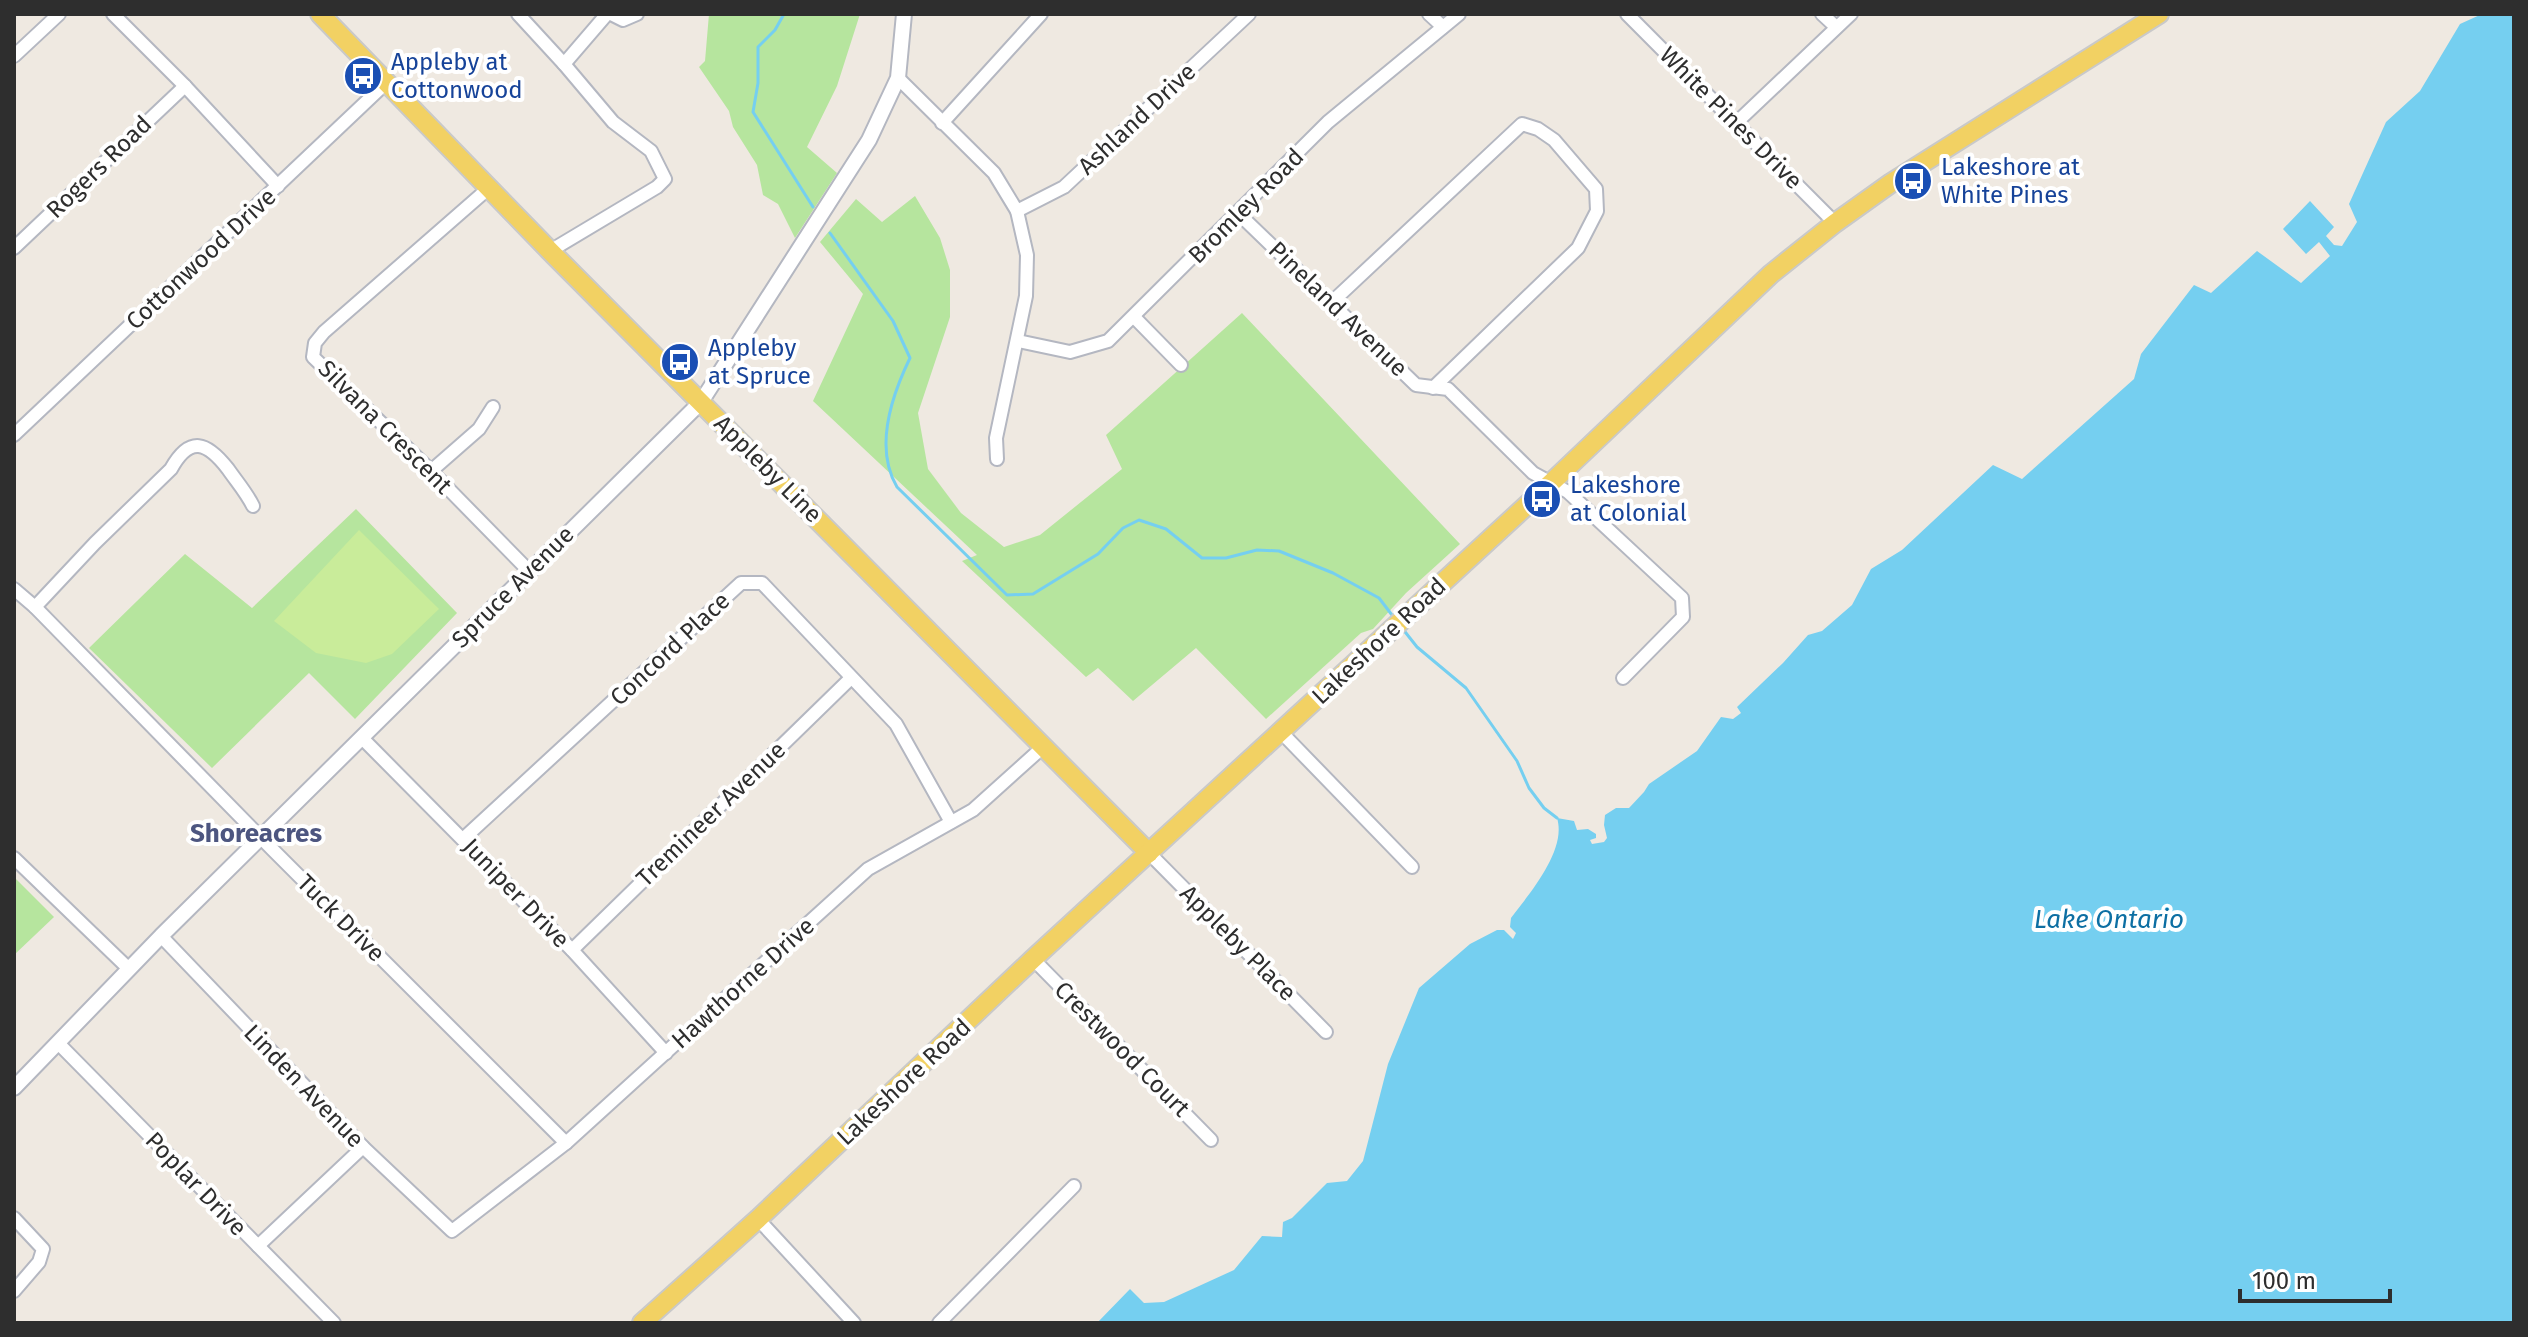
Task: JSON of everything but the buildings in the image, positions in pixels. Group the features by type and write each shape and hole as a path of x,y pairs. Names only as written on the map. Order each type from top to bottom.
{"main road":[{"name":"Appleby Line","path":"320,14 550,251 1149,853"},
{"name":"Lakeshore Road","path":"642,1323 1551,483 1744,299 1835,223 1914,168 2159,14"}],"street":[{"path":"14,56 59,14"},
{"path":"113,14 278,186"},
{"path":"518,14 613,122 651,151 665,179 657,187 550,251"},
{"path":"564,64 609,14 623,20 637,14"},
{"name":"Spruce Avenue","path":"14,1088 161,936 701,402 869,140 898,78 904,14"},
{"path":"942,123 1041,14"},
{"name":"Ashland Drive","path":"1017,211 1064,187 1249,14"},
{"path":"1429,14 1443,27"},
{"name":"Bromley Road","path":"1018,341 1070,352 1108,341 1135,318 1328,122 1459,14"},
{"name":"White Pines Drive","path":"1627,14 1835,223"},
{"path":"1822,14 1836,27"},
{"path":"1736,123 1851,14"},
{"path":"898,78 994,173 1017,211 1027,255 1026,296 996,438 997,459"},
{"name":"Cottonwood Drive","path":"14,435 387,82"},
{"name":"Rogers Road","path":"14,248 185,86"},
{"path":"1332,302 1522,124 1538,129 1554,140 1596,189 1597,211 1578,248 1433,388"},
{"name":"Silvana Crescent","path":"490,187 324,332 315,343 313,357 529,571"},
{"name":"Pineland Avenue","path":"1239,214 1416,385 1448,389 1533,473 1568,492 1682,598 1683,617 1623,678"},
{"path":"1135,318 1181,365"},
{"path":"431,471 479,429 493,407"},
{"path":"35,607 192,446 208,448 216,453 245,490 253,506"},
{"name":"Concord Place","path":"463,839 741,583 762,583 896,724 951,822"},
{"name":"Tuck Drive","path":"14,589 566,1143"},
{"name":"Tremineer Avenue","path":"572,950 851,678"},
{"path":"1281,732 1412,867"},
{"name":"Juniper Drive","path":"362,738 572,950 666,1053"},
{"name":"Hawthorne Drive","path":"452,1231 566,1143 868,869 982,803 1043,747"},
{"name":"Appleby Place","path":"1149,853 1326,1032"},
{"path":"14,858 129,969"},
{"name":"Linden Avenue","path":"161,936 363,1147 452,1231"},
{"name":"Crestwood Court","path":"1033,959 1211,1140"},
{"name":"Poplar Drive","path":"59,1044 334,1323"},
{"path":"258,1246 363,1147"},
{"path":"939,1323 1074,1186"},
{"path":"14,1218 43,1249 39,1262 14,1291"},
{"path":"758,1219 854,1323"}],"green space":[{"path":"709,14 860,14 837,86 807,147 837,173 795,238 778,204 763,195 757,165 733,127 729,111 699,67 705,61"},
{"path":"915,196 940,238 950,270 950,317 918,413 928,469 961,513 1004,547 1040,535 1122,469 1106,435 1242,313 1460,544 1406,593 1373,629 1361,633 1266,719 1196,648 1133,701 1098,668 1086,677 962,561 977,555 813,401 863,294 820,242 856,199 882,222"},
{"path":"356,509 457,613 355,719 309,673 212,768 89,648 185,554 252,608"},
{"path":"359,530 439,609 392,654 366,663 316,653 274,621"},
{"path":"14,877 54,917 14,955"}],"water":[{"name":"Lake Ontario","path":"2482,14 2514,14 2514,1323 1097,1323 1130,1289 1144,1303 1164,1302 1234,1270 1262,1236 1282,1237 1283,1222 1292,1218 1327,1183 1347,1181 1363,1161 1388,1064 1419,988 1470,944 1497,930 1504,930 1513,939 1516,933 1510,927 1511,918 1537,884 1552,857 1559,830 1557,818 1574,821 1577,830 1588,829 1596,834 1596,838 1590,840 1592,844 1604,842 1607,838 1605,815 1616,808 1629,808 1649,784 1697,751 1721,717 1733,719 1741,713 1737,707 1808,635 1822,631 1852,605 1871,569 1902,550 1993,465 2022,479 2134,379 2141,354 2194,285 2211,293 2257,251 2301,283 2330,256 2319,242 2306,254 2283,229 2310,201 2334,227 2326,236 2334,245 2342,246 2357,222 2349,204 2386,122 2420,91 2460,24"}],"waterway":[{"path":"784,14 775,30 758,47 758,83 753,112 813,207"},
{"path":"830,233 893,321 910,358 897,388 886,439 890,472 897,487 1007,595 1033,594 1098,554 1123,528 1139,520 1166,529 1202,558 1226,558 1257,550 1279,551 1333,573 1379,598 1395,619"},
{"path":"1402,628 1417,647 1466,688 1517,761 1529,788 1544,808 1557,818"}],"place":[{"name":"Appleby at Cottonwood","path":"363,76"},
{"name":"Lakeshore at White Pines","path":"1913,181"},
{"name":"Appleby at Spruce","path":"680,362"},
{"name":"Lakeshore at Colonial","path":"1542,499"}],"district":[{"name":"Shoreacres","path":"256,833"}]}
